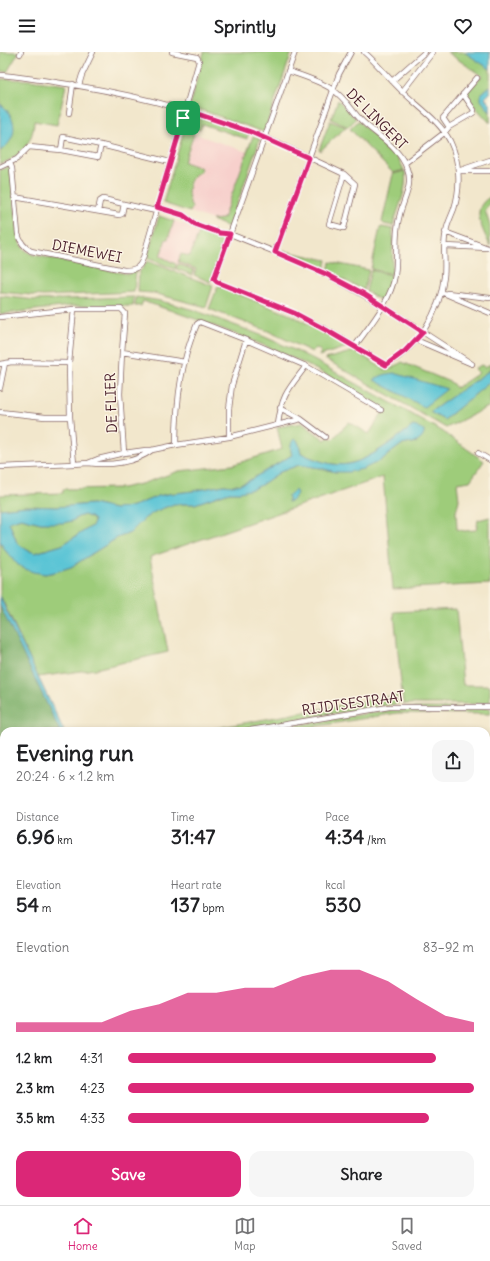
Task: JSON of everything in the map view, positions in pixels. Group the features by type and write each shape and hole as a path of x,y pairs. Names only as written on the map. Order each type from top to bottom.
{"street":[{"path":"79,85 93,52"},
{"name":"DIEMEWEI","path":"10,164 12,168 18,234 20,241 25,248 31,251 124,270 133,270 138,267 143,258 200,61 197,57 174,52"},
{"path":"295,52 214,279 217,282 294,313 355,346 386,365 399,356 416,340 423,332 434,312 444,278 446,232 458,189 458,171 456,156 450,141 444,133 428,113 402,92 375,61 364,52"},
{"name":"DE LINGERT","path":"275,252 339,74 351,52"},
{"path":"392,81 425,52"},
{"path":"402,92 433,52"},
{"name":"DE LINGERT","path":"288,71 318,82 333,90 359,118 397,152 405,163 410,178 408,191 397,228 395,275 390,292 383,306 355,346"},
{"path":"0,75 79,85 125,94 186,110 264,138 309,158 344,174 355,184 344,228 329,224 344,174"},
{"path":"449,127 443,118 477,78"},
{"path":"69,113 73,84"},
{"name":"DE LINGERT","path":"405,163 444,133 449,127 473,113 474,110 463,94"},
{"path":"61,150 63,137 170,162"},
{"path":"0,166 10,164 29,147 61,150 98,157 101,145"},
{"path":"458,171 490,160"},
{"path":"458,171 490,171"},
{"path":"14,197 119,215 122,214 124,204"},
{"path":"98,211 100,201 104,199 183,215 195,224 220,233 230,234 275,252 326,274 383,306 472,364 416,340"},
{"path":"445,246 488,248 446,232"},
{"path":"441,292 490,298"},
{"path":"441,292 490,313"},
{"path":"74,309 69,363 70,417 74,464"},
{"name":"DE FLIER","path":"0,317 74,309 121,309 125,313 120,394 124,453"},
{"path":"176,444 176,415 180,387 185,362 197,324 200,322 306,366 381,410"},
{"path":"229,437 229,409 232,385 246,340"},
{"name":"DE FLIER","path":"122,352 185,362"},
{"path":"0,388 2,364 12,362 69,363"},
{"path":"278,424 280,408 284,396 306,366"},
{"path":"280,408 326,437"},
{"path":"0,412 45,417 70,417"},
{"name":"DE FLIER","path":"88,463 124,453 152,450 176,444 229,437 278,424 301,420"},
{"name":"DE FLIER","path":"0,467 123,463 148,454 152,450"},
{"path":"478,453 490,460"},
{"name":"RIJDTSESTRAAT","path":"268,727 389,707 490,707"}],"shaded area":[{"path":"195,134 247,152 223,219 212,220 191,212 193,208 190,203 188,191 193,178 195,175 200,173 202,168 185,162"},
{"path":"174,221 199,230 198,234 205,273 166,260 160,256"}],"green space":[{"path":"0,52 19,52 7,72 0,71"},
{"path":"204,52 292,52 264,132 190,106"},
{"path":"447,52 466,52 490,69 490,86 481,94 490,112 490,123 464,95 482,76"},
{"path":"0,79 29,80 66,85 57,125 34,121 31,136 24,148 13,158 0,164 5,108 0,104"},
{"path":"338,100 356,119 348,127 331,119"},
{"path":"189,114 248,134 247,139 202,124 200,130 185,125"},
{"path":"330,121 346,127 320,151 319,150"},
{"path":"358,121 398,158 404,170 393,173 350,129"},
{"path":"184,131 194,134 184,162 201,168 192,178 188,190 192,208 190,212 163,203"},
{"path":"253,136 260,139 229,227 212,220 223,219"},
{"path":"10,166 19,239 24,249 34,255 117,272 129,274 136,270 134,292 43,296 0,292 0,170"},
{"path":"405,171 406,178 404,192 393,226 384,224 382,222 393,174"},
{"path":"490,197 490,204 485,210 490,226 490,246 481,226 479,213 480,207"},
{"path":"159,216 174,221 160,256 176,264 175,269 147,258"},
{"path":"380,228 393,229 392,274 371,269"},
{"path":"200,230 225,240 210,282 194,275 196,269 178,262 181,254 190,256"},
{"path":"284,252 327,260 325,270"},
{"path":"147,261 213,286 206,307 153,293 138,292 139,272"},
{"path":"330,262 369,270 364,290 328,272"},
{"path":"178,264 194,270 192,275 176,269"},
{"path":"371,270 391,275 388,288 382,300 366,291"},
{"path":"218,286 293,316 350,346 319,356 321,351 315,348 312,352 268,331 209,309"},
{"path":"0,296 35,300 134,297 133,306 70,306 0,314"},
{"path":"136,297 161,301 194,310 258,334 301,353 442,431 484,461 470,481 457,483 459,500 456,512 457,529 464,531 476,530 478,520 490,517 490,584 393,589 383,477 150,557 168,652 95,669 38,677 0,595 0,541 4,549 17,564 23,568 45,574 55,572 71,567 117,538 130,533 145,518 156,511 174,504 195,504 229,492 240,492 261,485 280,472 299,465 336,472 380,461 401,445 417,442 413,426 366,458 343,465 330,464 312,458 301,453 300,448 291,452 292,455 245,483 158,496 126,508 115,509 92,504 56,507 26,506 0,509 0,495 63,493 63,489 122,488 141,484 179,471 232,465 282,449 277,427 302,423 325,440 329,437 333,439 349,422 369,434 384,410 331,377 279,352 252,340 143,301 141,306 135,306"},
{"path":"355,351 387,371 402,362 452,383 456,388 479,373 475,369 481,365 485,367 490,364 490,370 430,412 444,420 490,382 490,406 446,428 325,359"},
{"path":"84,515 94,520 92,526 62,545 35,553 27,550 17,543 9,522 21,518 41,523 72,521"},
{"path":"0,605 58,727 0,727"},
{"path":"456,609 463,685 490,685 490,704 403,704 394,612"},
{"path":"397,695 398,704 255,727 222,727"},
{"path":"401,708 490,708 490,714 397,713 312,727 285,727"}],"water":[{"path":"464,52 490,52 490,69"},
{"path":"490,86 490,93 485,98 490,104 490,112 481,100 481,94"},
{"path":"0,104 10,115 14,128 11,140 0,151"},
{"path":"490,370 490,382 444,420 430,412"},
{"path":"394,373 447,389 424,407 374,380 386,374"},
{"path":"413,426 424,431 422,438 417,442 401,445 380,461 363,469 349,472 336,472 299,465 280,472 253,489 240,492 229,492 195,504 174,504 156,511 145,518 130,533 117,538 71,567 55,572 45,574 33,572 23,568 17,564 4,549 0,541 0,509 26,506 56,507 92,504 115,509 126,508 158,496 224,485 233,486 245,483 292,455 291,447 294,439 297,440 299,444 301,453 312,458 337,465 349,464 366,458","holes":["84,515 94,520 92,526 62,545 35,553 27,550 17,543 9,522 21,518 41,523 63,523 72,521"]},
{"path":"295,490 297,493 293,500 288,502 288,496"},
{"path":"0,595 62,727 58,727 0,605"}],"route":[{"path":"186,110 251,132 309,158 275,252 326,274 364,294 423,332 405,351 386,365 355,346 294,313 217,282 214,279 230,234 220,233 195,224 183,215 157,207 183,118 186,110"}]}
